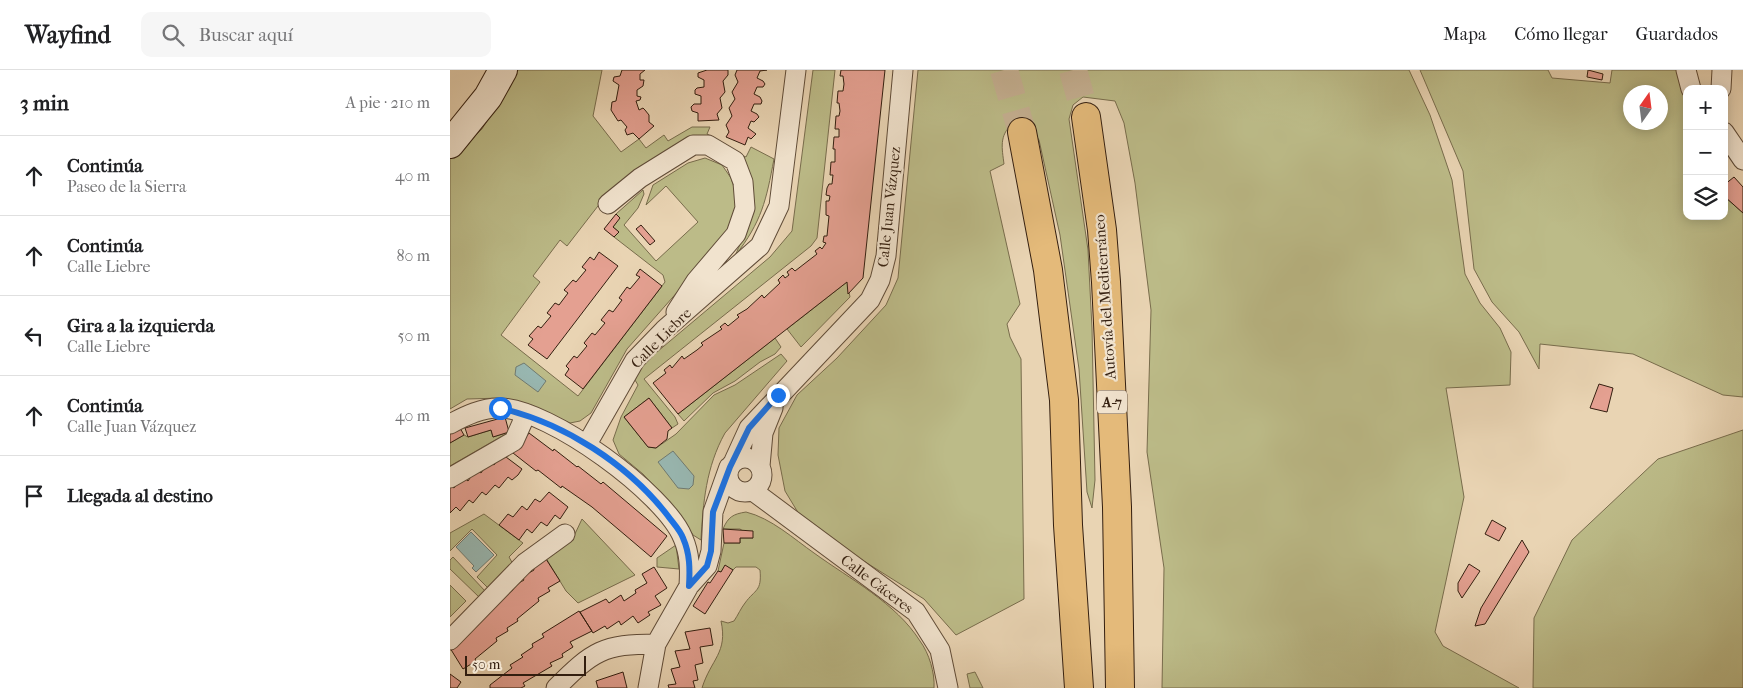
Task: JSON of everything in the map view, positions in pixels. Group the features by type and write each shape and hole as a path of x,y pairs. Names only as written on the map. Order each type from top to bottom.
{"highway":[{"name":"Autovía del Mediterráneo","path":"1086,117 1102,230 1106,282 1117,507 1120,688"},
{"path":"1022,132 1048,270 1064,400 1068,525 1078,688"}],"street":[{"path":"450,144 488,97 503,70"},
{"name":"Calle Liebre","path":"587,444 635,360 664,330 760,246 779,206 796,70"},
{"name":"Calle Juan Vázquez","path":"732,464 749,428 778,395 870,300 880,280 886,256 903,70"},
{"path":"1686,70 1690,85"},
{"path":"1721,85 1722,70"},
{"path":"1728,137 1743,160"},
{"path":"608,204 640,178 693,145 708,145 735,162 743,182 744,208 736,234 696,281 664,330"},
{"name":"Calle Juan Vázquez","path":"762,469 763,432 778,395"},
{"path":"450,424 471,413 500,408 526,414 587,444 615,464 658,503 683,536 691,561 689,586"},
{"path":"450,478 514,441 526,414"},
{"path":"648,688 656,644 689,586 707,566 711,551 713,527 717,498 732,464 746,457 757,461 762,469 761,484 725,506 713,527"},
{"path":"732,464 728,479 730,484 740,492 749,492"},
{"name":"Calle Cáceres","path":"762,469 796,524"},
{"name":"Calle Cáceres","path":"749,492 916,612 940,650 948,688"},
{"path":"450,640 525,563 565,534"},
{"path":"556,688 582,663 602,650 623,644 656,644"}],"shaded area":[{"path":"518,70 602,70 593,116 621,152 639,139 646,148 664,135 668,141 692,127 710,127 707,134 715,138 713,141 608,193 567,246 560,240 533,276 540,282 501,335 578,396 665,282 663,275 614,237 619,232 613,227 619,218 616,214 643,190 644,194 638,208 624,225 656,261 698,222 666,186 646,205 653,185 688,163 705,158 722,165 731,178 738,200 726,237 627,349 591,413 580,421 570,423 531,405 502,398 467,399 450,409 450,159 482,129"},
{"path":"813,70 835,70 817,238 811,246 644,379 675,417 678,424 672,428 649,398 624,417 648,447 656,448 676,434 714,395 735,385 781,354 787,361 725,433 714,459 707,485 701,540 693,535 673,506 643,474 619,454 613,440 621,417 638,385 635,380 640,369 651,357 770,257 792,231"},
{"path":"918,70 1409,70 1430,115 1452,180 1465,274 1480,303 1500,328 1511,352 1510,385 1446,388 1464,497 1435,632 1443,646 1519,688 1162,688 1164,568 1147,452 1151,310 1135,183 1124,123 1115,101 1083,97 1073,105 1069,119 1088,250 1092,328 1095,480 1092,508 1087,492 1079,369 1060,235 1039,140 1030,127 1012,124 1003,138 1004,164 990,171 1020,304 1007,324 1010,337 1021,359 1024,599 956,635 924,599 805,524 785,491 778,455 779,428 797,395 837,358 886,305 898,278"},
{"path":"1420,70 1548,70 1552,78 1610,83 1612,70 1681,70 1683,89 1683,220 1728,220 1728,200 1743,213 1743,397 1723,395 1633,354 1540,344 1539,369 1519,332 1492,302 1474,269 1463,171"},
{"path":"751,147 774,159 762,210 744,244 735,256 747,226 753,202 748,178 730,150 746,157"},
{"path":"847,282 850,297 801,347 787,329"},
{"path":"775,338 781,347 775,354 760,362 735,381 713,393 684,421 678,414"},
{"path":"491,430 493,437 509,432 450,466 450,443 464,435 468,437"},
{"path":"1743,430 1743,688 1533,688 1534,618 1572,540 1658,459"},
{"path":"746,512 782,529 872,592 898,615 910,627 929,657 934,688 702,688 720,649 723,632 721,621 728,623 734,621 749,598 757,590 760,582 760,570 756,567 736,567 733,570 725,566 721,572 718,571 724,543 740,543 740,538 753,538 740,529 723,529 732,517"},
{"path":"484,514 523,543 509,557 513,564 489,589 477,577 497,555 472,529 450,551 450,533"},
{"path":"582,519 635,575 578,603 566,591 544,555 574,536"},
{"path":"676,545 679,569 657,567 657,558"},
{"path":"453,557 486,592 480,598 450,569 450,560"},
{"path":"450,585 466,601 450,617"},
{"path":"975,672 983,688 970,688 967,674"}],"water":[{"path":"524,363 546,381 538,392 515,375 516,367"},
{"path":"673,451 694,476 693,485 689,489 678,488 658,462"},
{"path":"471,532 494,555 476,572 472,568 474,566 456,547"}],"building":[{"path":"622,70 645,70 640,74 640,80 644,80 643,86 637,90 637,96 641,97 640,100 636,101 639,110 643,108 645,110 649,115 649,122 654,126 639,139 633,133 627,135 625,130 627,127 621,120 618,121 611,110 612,102 616,101 619,85 613,81 614,77 620,76"},
{"path":"707,70 728,70 728,75 723,81 725,92 720,98 722,108 717,114 719,120 698,121 698,113 692,111 691,107 694,104 701,104 701,96 695,94 695,90 704,87 704,80 698,77 698,73"},
{"path":"737,70 767,70 760,71 757,78 765,84 763,87 757,87 754,94 760,97 761,104 754,104 751,111 759,117 754,122 751,121 748,128 756,134 751,139 748,137 745,145 726,137 729,132 726,125 732,116 729,108 735,99 732,92 738,82 735,75"},
{"path":"841,70 885,70 863,278 848,294 847,282 678,414 653,383 666,373 664,370 670,365 672,368 682,356 684,359 697,350 703,345 701,343 722,329 720,327 725,323 728,326 739,317 737,315 747,309 762,295 764,298 780,283 778,280 783,275 785,278 789,275 787,272 792,268 795,271 817,254 815,251 820,247 822,249 826,243 823,242 824,236 827,236 829,216 826,215 826,201 829,201 830,196 826,195 829,184 832,184 833,175 830,175 831,162 835,162 834,137 839,137 839,129 835,129 836,116 839,116 840,111 839,103 837,103 838,91 843,91 844,84 843,76 840,76"},
{"path":"1588,70 1603,74 1602,80 1587,77"},
{"path":"1734,177 1743,187 1743,213 1728,200 1728,182"},
{"path":"616,214 620,218 613,227 619,232 614,237 604,229"},
{"path":"641,225 655,241 650,245 636,229"},
{"path":"599,252 618,266 547,359 528,345 533,339 529,336 538,326 541,328 551,316 547,313 555,303 559,305 568,293 564,290 573,280 576,282 586,270 582,267 590,257 594,260"},
{"path":"640,269 662,286 583,389 565,375 569,369 566,366 574,356 577,358 587,346 584,343 592,333 595,335 605,323 601,320 609,310 613,312 622,300 619,298 627,287 630,289 640,277 636,275"},
{"path":"1599,384 1613,388 1607,412 1590,408"},
{"path":"649,398 672,428 668,431 667,439 656,448 648,447 624,417"},
{"path":"505,417 509,432 493,437 491,430 468,437 465,428"},
{"path":"460,428 464,435 450,443 450,434"},
{"path":"529,433 601,484 603,482 667,536 651,557 592,507 562,486 561,488 538,470 536,471 513,453"},
{"path":"502,454 522,469 518,475 512,480 508,477 499,488 495,485 486,495 482,492 473,503 469,500 460,511 456,507 450,513 450,485 454,488 462,476 468,481 476,469 481,473 489,461 494,465"},
{"path":"549,492 568,507 560,519 555,515 547,526 541,522 532,533 527,529 519,540 499,525 508,514 513,517 522,506 527,510 535,499 540,502"},
{"path":"1492,520 1506,528 1499,541 1485,534"},
{"path":"723,529 753,531 753,538 740,538 740,543 724,543"},
{"path":"1522,540 1529,552 1485,624 1475,626 1481,608"},
{"path":"546,559 560,581 548,588 550,591 538,598 539,601 517,619 518,621 507,628 508,631 496,638 497,641 475,659 476,661 463,669 450,648 490,607 513,590 512,587 524,580 522,577 534,570 533,567"},
{"path":"1469,564 1480,571 1462,598 1458,591 1458,583"},
{"path":"725,565 733,570 705,614 693,606 708,582 710,583 718,571 721,572"},
{"path":"654,567 667,588 655,596 661,605 648,612 650,615 638,623 633,616 621,625 619,621 607,629 605,626 593,633 580,612 606,599 609,603 621,595 624,601 636,593 635,590 647,583 642,574"},
{"path":"579,611 592,631 570,642 573,647 562,654 563,657 550,663 552,666 523,683 525,686 521,688 490,688 490,685 512,668 510,665 523,657 521,655 533,647 532,644 544,637 542,634"},
{"path":"710,628 713,645 700,647 703,663 695,665 698,680 693,681 695,688 669,688 668,685 676,684 671,669 680,667 675,651 690,649 685,632"},
{"path":"623,672 627,688 598,688 596,681"},
{"path":"450,674 461,682 457,688 450,688"}],"tunnel":[{"path":"1004,70 1022,132"},
{"path":"1073,70 1086,117"}],"route":[{"path":"500,408 526,414 587,444 615,464 658,503 683,536 691,561 689,586 707,566 711,551 713,512 719,491 739,447 749,428 778,395"}]}
